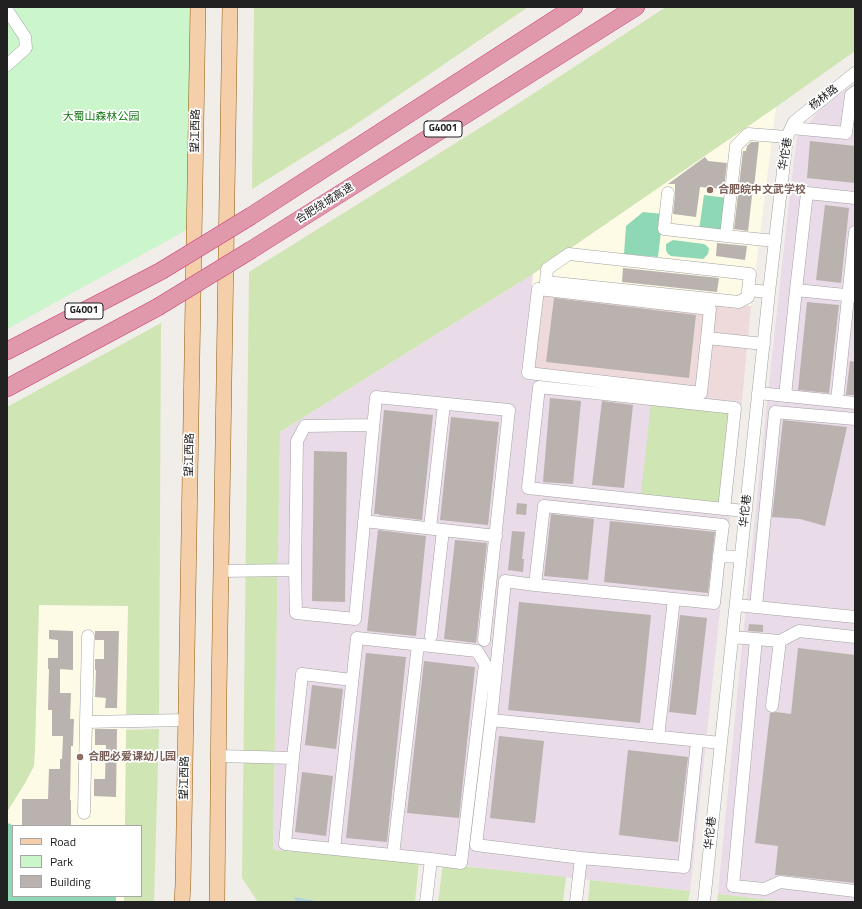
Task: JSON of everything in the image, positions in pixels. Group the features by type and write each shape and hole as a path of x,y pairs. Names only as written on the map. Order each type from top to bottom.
{"highway":[{"name":"G4001","path":"7,351 161,270 251,216 574,7"},
{"name":"合肥绕城高速","path":"7,388 158,307 636,7"}],"main road":[{"name":"望江西路","path":"182,902 198,7"},
{"path":"217,902 230,7"}],"street":[{"path":"7,10 25,36 26,48 7,65"},
{"name":"杨林路","path":"790,129 855,73"},
{"path":"726,236 736,146 748,134 790,129 846,133 851,95 855,92"},
{"name":"华佗巷","path":"704,902 769,292 790,129"},
{"path":"668,193 664,230 775,241"},
{"path":"785,396 807,193 855,198"},
{"path":"836,401 852,296 855,232"},
{"path":"569,254 750,274 748,290 748,297 739,302 546,282 547,269 569,254"},
{"path":"538,289 710,309 707,338 701,393 528,373 538,289"},
{"path":"748,290 769,292"},
{"path":"796,290 852,296"},
{"path":"707,338 764,344"},
{"path":"724,509 735,408 539,387 528,488 724,509 746,511"},
{"path":"758,393 855,403"},
{"path":"373,425 305,426 297,441 295,570 296,613 355,619 376,397 509,410 484,640"},
{"path":"430,528 444,404"},
{"path":"756,607 775,412 855,419"},
{"path":"535,584 544,506 723,525 714,603 505,581 491,720 476,845 581,858 684,867 697,741"},
{"path":"364,521 496,536"},
{"path":"431,636 443,530"},
{"path":"720,556 741,557"},
{"path":"221,571 295,570"},
{"path":"658,737 674,599"},
{"path":"736,605 855,617"},
{"path":"732,638 780,642 799,631 855,637"},
{"path":"84,814 88,636"},
{"path":"334,848 357,638 476,651 485,664 461,863 334,848 285,844 302,674 352,680"},
{"path":"756,639 732,886 765,889 780,882 855,891"},
{"path":"772,706 780,642"},
{"path":"393,855 418,645"},
{"path":"86,722 186,720"},
{"path":"491,720 721,743"},
{"path":"219,756 293,758"},
{"path":"576,900 581,858"},
{"path":"426,898 431,859"}],"shaded area":[{"path":"855,83 855,902 789,902 718,894 767,402 797,137 824,105"},
{"name":"合肥皖中文武学校","path":"776,107 751,306 532,286 533,274"},
{"path":"533,274 523,379 742,401 690,891 465,866 273,850 280,432"},
{"path":"532,286 751,306 742,401 523,379"},
{"name":"合肥必爱课幼儿园","path":"39,605 128,606 125,825 12,825 12,897 124,897 124,902 7,902 7,812 34,766"}],"green space":[{"name":"大蜀山森林公园","path":"7,7 198,7 194,226 7,329"},
{"path":"254,7 528,7 352,127 252,189"},
{"path":"666,7 855,7 855,51 533,274 280,432 273,850 419,862 415,902 258,902 242,878 249,272 499,116"},
{"path":"704,195 727,198 723,233 699,230"},
{"path":"643,212 663,214 658,257 624,254 626,226"},
{"path":"673,240 704,244 709,249 708,254 703,259 671,256 666,250 666,244"},
{"path":"161,323 159,715 126,714 128,606 39,605 34,766 7,812 7,407"},
{"path":"651,403 728,412 719,502 641,494"},
{"path":"159,729 154,902 124,902 124,897 142,897 142,825 125,825 126,730"},
{"path":"9,823 12,825 12,897 116,897 116,902 7,902 7,826"},
{"path":"443,864 566,877 563,902 438,902"},
{"path":"590,880 690,891 688,902 588,902"},
{"path":"718,894 789,902 717,902"}],"building":[{"path":"810,141 855,146 855,183 807,178"},
{"path":"751,142 759,142 748,231 734,229 743,151 746,151 747,146"},
{"path":"705,157 708,161 727,163 724,189 700,187 696,217 673,214 675,184 668,184"},
{"path":"825,205 849,208 841,283 816,280"},
{"path":"717,243 747,246 745,260 716,256"},
{"path":"623,268 719,278 717,292 622,282"},
{"path":"554,298 696,315 689,378 546,362"},
{"path":"807,302 839,305 829,393 798,390"},
{"path":"850,361 855,362 855,395 846,395"},
{"path":"550,398 581,401 573,484 543,482"},
{"path":"602,401 633,405 624,488 592,485"},
{"path":"384,410 433,415 422,520 374,514"},
{"path":"451,417 499,422 488,525 440,520"},
{"path":"783,420 847,427 825,526 800,519 772,517"},
{"path":"314,451 347,452 345,602 312,601"},
{"path":"517,503 527,504 526,515 516,514"},
{"path":"551,514 594,519 588,580 544,576"},
{"path":"610,521 715,532 708,593 604,582"},
{"path":"378,530 426,536 416,636 367,631"},
{"path":"512,531 525,532 522,559 524,559 523,572 508,570"},
{"path":"455,540 487,543 476,643 444,639"},
{"path":"519,602 651,615 640,723 508,710"},
{"path":"680,615 707,618 696,715 669,712"},
{"path":"749,624 763,625 763,632 748,631"},
{"path":"49,630 73,631 73,670 60,669 60,693 71,693 70,719 74,719 73,746 71,746 71,825 22,825 22,799 48,799 49,769 60,769 60,759 62,759 63,736 52,736 52,710 48,710 48,658 58,658 58,640 49,639"},
{"path":"95,631 119,631 117,708 105,708 106,698 95,697 95,659 104,659 104,640 95,640"},
{"path":"798,648 855,655 855,883 775,875 778,846 755,843 770,713 776,712 791,714"},
{"path":"366,653 406,657 387,842 346,838"},
{"path":"424,661 475,667 459,818 407,813"},
{"path":"312,685 343,689 336,749 305,745"},
{"path":"95,729 117,729 116,797 94,796 94,779 105,779 106,745 95,745"},
{"path":"499,736 544,741 535,823 490,818"},
{"path":"628,750 688,757 678,842 619,835"},
{"path":"302,772 333,776 326,836 295,832"}],"waterway":[{"path":"296,899 314,902"}],"place":[{"name":"合肥皖中文武学校","path":"710,190"},
{"name":"合肥必爱课幼儿园","path":"80,757"}]}
